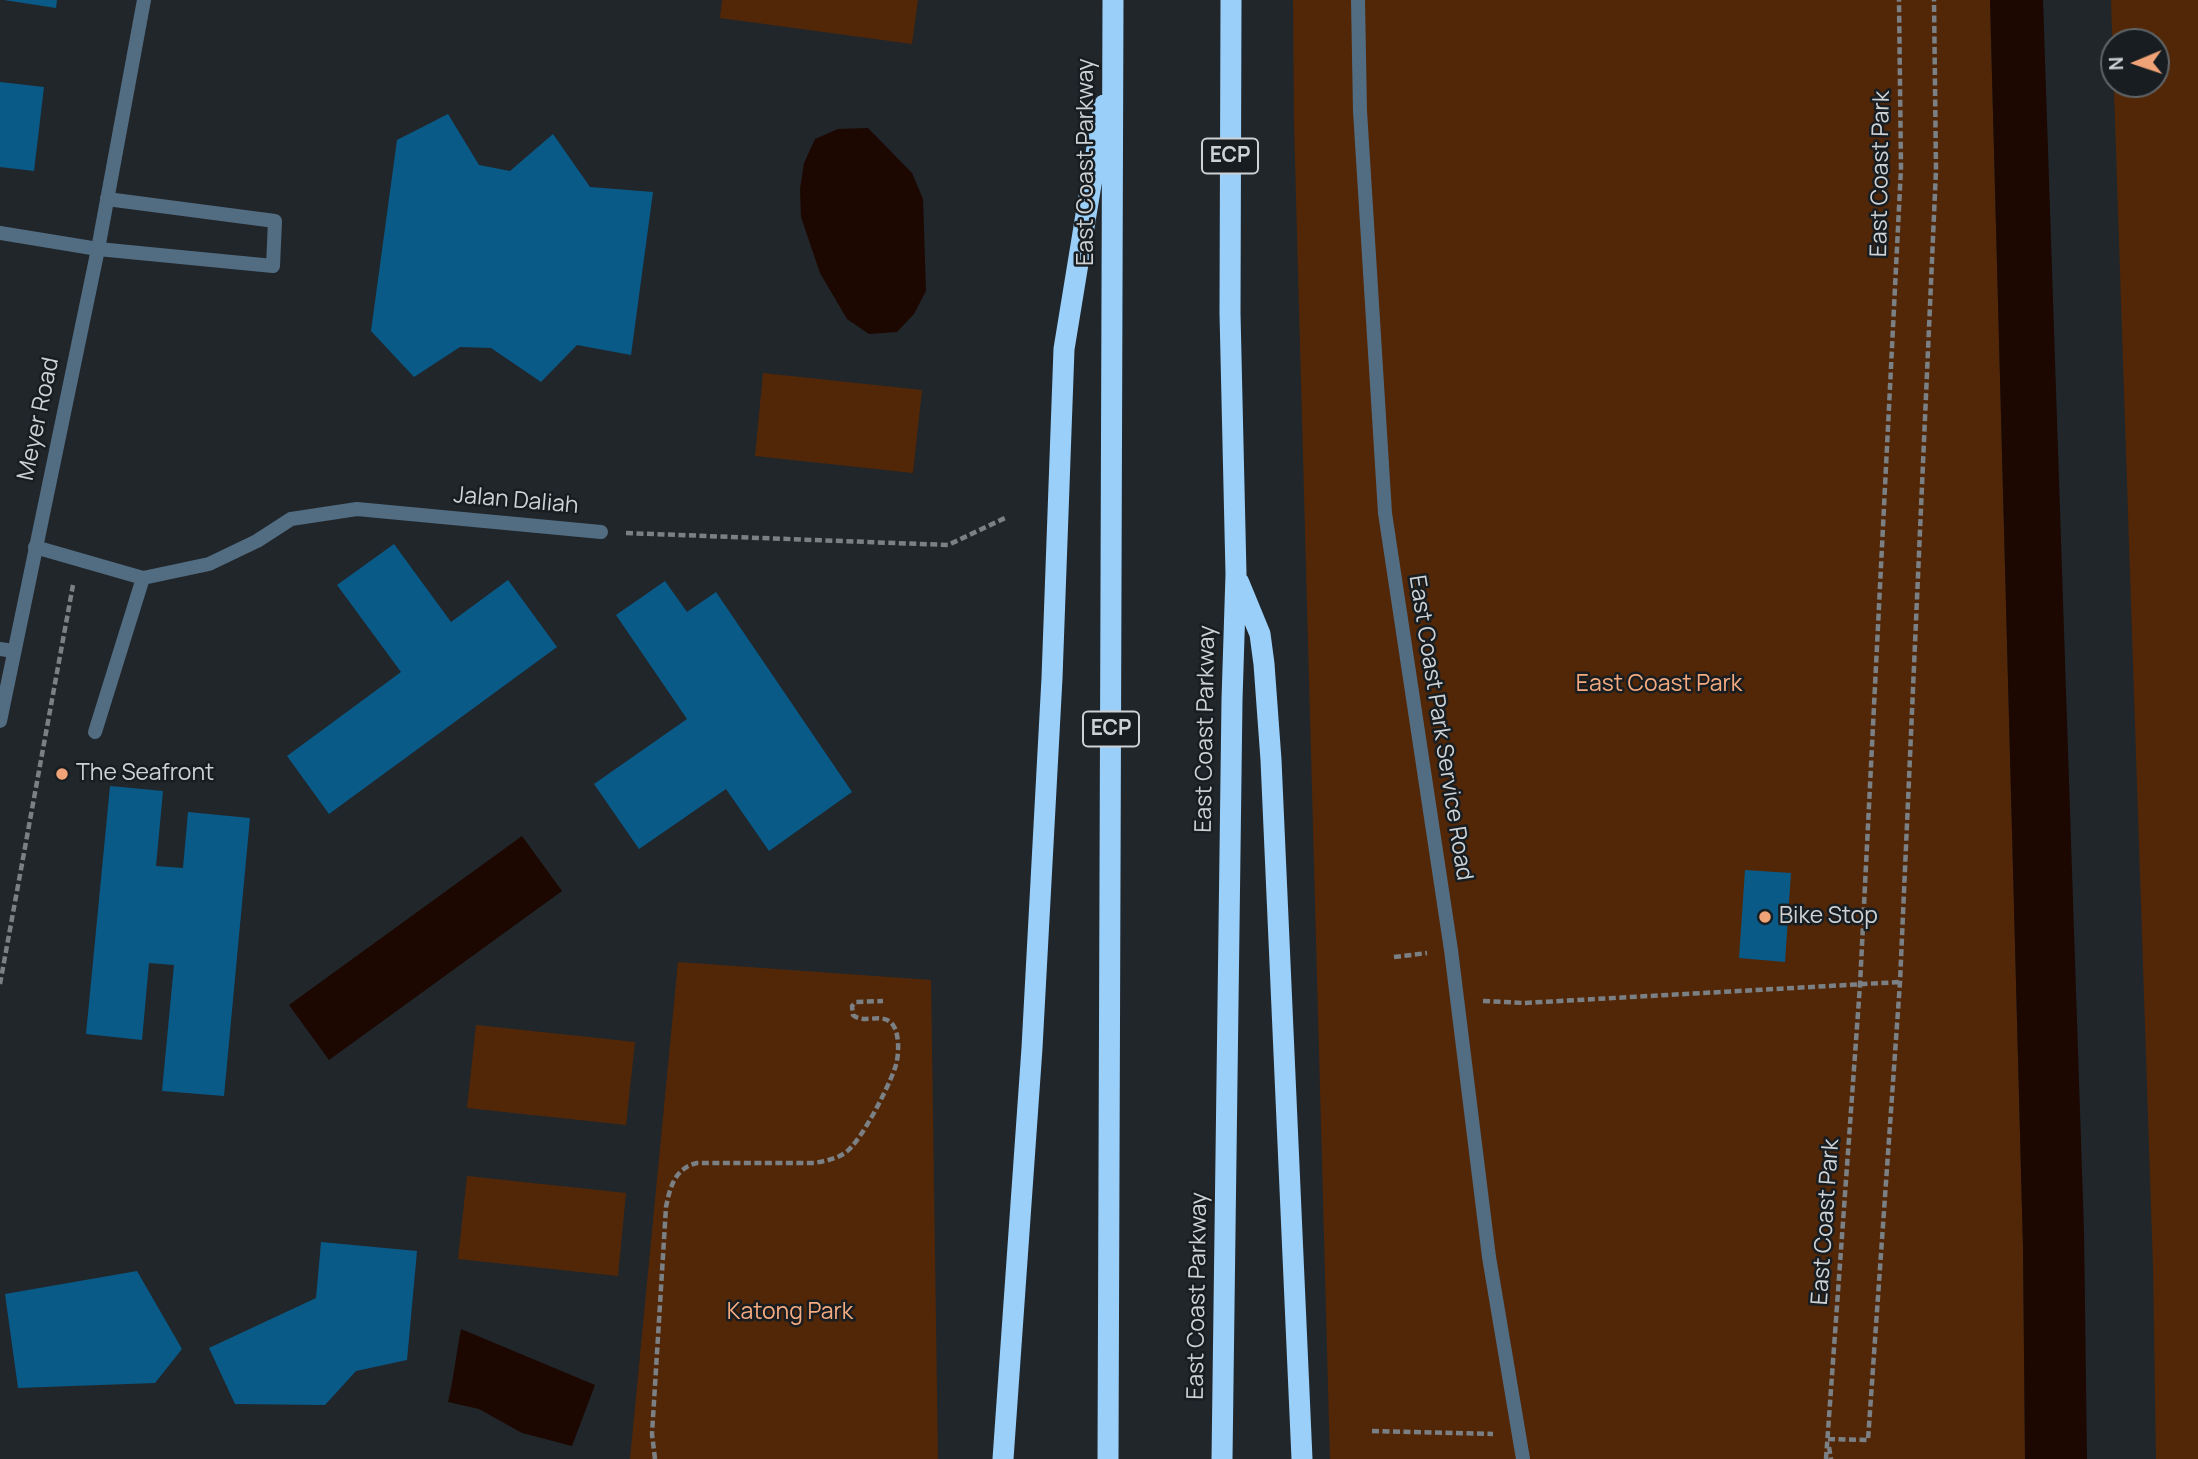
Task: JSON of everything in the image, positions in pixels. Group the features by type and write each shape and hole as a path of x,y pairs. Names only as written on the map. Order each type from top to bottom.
{"highway":[{"name":"East Coast Parkway","path":"1108,1459 1113,0"},
{"name":"East Coast Parkway","path":"1222,1459 1236,575 1230,313 1231,0"},
{"path":"1003,1459 1032,1048 1052,678 1064,348 1114,40"},
{"path":"1236,575 1260,634 1265,664 1272,760 1302,1459"}],"street":[{"name":"Meyer Road","path":"0,721 6,650 35,547 107,199 144,0"},
{"name":"East Coast Park Service Road","path":"1357,0 1360,111 1385,513 1457,999 1489,1257 1523,1459"},
{"path":"0,233 97,249 273,266 275,221 107,199"},
{"name":"Jalan Daliah","path":"35,547 143,578 209,564 257,541 291,519 357,509 601,532"},
{"path":"95,732 143,578"}],"path":[{"name":"East Coast Park","path":"1828,1459 1860,985 1901,168 1899,0"},
{"path":"1828,1439 1868,1440 1900,982 1936,170 1934,0"},
{"name":"Jalan Daliah","path":"601,532 947,545 1004,518"},
{"path":"0,984 77,560"},
{"path":"1394,957 1412,954"},
{"path":"1457,999 1524,1003 1900,982"},
{"path":"655,1459 652,1434 666,1208 675,1177 687,1166 697,1163 814,1163 846,1153 859,1139 896,1066 897,1045 896,1032 891,1022 884,1018 857,1018 853,1015 852,1006 856,1002 883,1001"},
{"path":"1372,1431 1519,1434"}],"green space":[{"path":"722,0 918,0 912,44 720,18"},
{"name":"East Coast Park","path":"1293,0 1990,0 2023,1247 2025,1459 1330,1459 1294,123"},
{"path":"2111,0 2198,0 2198,1459 2156,1459 2153,1267 2114,98 2170,98 2170,28 2112,28"},
{"path":"763,373 922,390 913,473 755,456"},
{"name":"Katong Park","path":"678,962 931,980 938,1459 630,1459"},
{"path":"476,1025 635,1042 626,1125 467,1108"},
{"path":"467,1176 626,1193 618,1276 458,1259"}],"shaded area":[{"path":"1990,0 2043,0 2084,1231 2087,1459 2025,1459 2023,1247"},
{"path":"868,128 912,173 923,199 926,291 914,314 897,332 869,334 847,319 820,273 801,217 800,189 804,163 815,139 838,129"},
{"path":"522,836 562,891 329,1060 289,1005"},
{"path":"461,1329 595,1385 572,1446 522,1433 479,1409 448,1402"}],"building":[{"path":"4,0 57,0 56,8"},
{"path":"0,82 44,87 34,171 0,167"},
{"path":"448,114 479,165 510,171 553,134 590,187 653,192 631,355 577,345 541,382 491,348 460,347 414,377 371,331 397,140"},
{"path":"394,544 451,622 508,580 557,647 329,814 287,756 401,672 337,585"},
{"path":"665,581 687,612 716,592 852,792 769,851 726,789 639,849 594,784 687,719 616,615"},
{"path":"110,786 163,791 156,866 183,868 188,812 250,818 224,1096 162,1091 174,965 149,963 142,1040 86,1034"},
{"path":"1745,870 1791,873 1785,962 1739,958"},
{"path":"321,1242 417,1251 407,1360 356,1371 325,1405 235,1404 209,1348 316,1298"},
{"path":"137,1271 182,1349 155,1383 18,1388 5,1294"}],"place":[{"name":"The Seafront","path":"62,774"},
{"name":"Bike Stop","path":"1765,917"}]}
